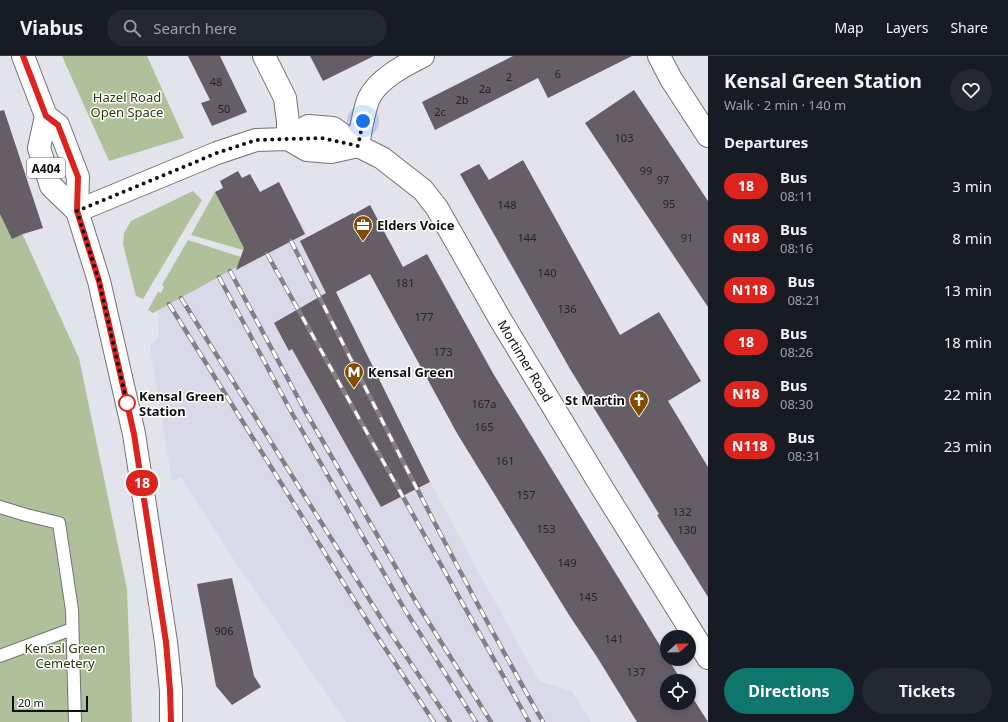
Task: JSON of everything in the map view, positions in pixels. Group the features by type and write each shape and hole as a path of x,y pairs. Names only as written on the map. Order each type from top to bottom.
{"main road":[{"name":"A404","path":"23,56 46,116 39,148 51,186 77,211 99,281 134,434 166,642 171,722"},
{"path":"77,211 217,153 256,140 288,139 288,122 285,98 264,56"},
{"path":"358,146 369,98 376,88 387,78 423,56"},
{"path":"659,56 671,79 708,136"},
{"name":"Mortimer Road","path":"288,139 308,126 333,128 358,146 382,158 420,188 437,208 500,319 708,658"}],"lane":[{"path":"0,507 59,523 72,610 75,722"},
{"path":"0,656 72,629"}],"shaded area":[{"path":"300,220 430,482 539,681 572,691 591,722 346,722 238,566 181,478 172,481 150,347 159,337 158,310 244,263 243,250"}],"green space":[{"name":"Hazel Road Open Space","path":"62,56 147,56 184,138 109,161"},
{"name":"Kensal Green Cemetery","path":"0,185 79,358 127,589 132,722 0,722"},
{"path":"193,191 202,200 143,299 136,296 123,244 124,233 131,221"},
{"path":"215,192 238,237 251,246 243,250 191,235"},
{"path":"188,240 241,257 244,263 153,313 148,310 158,292 161,293 164,287 162,285"}],"building":[{"path":"188,56 220,56 247,112 212,126 201,103 210,100"},
{"path":"310,56 374,56 323,81"},
{"path":"513,56 632,56 548,98 538,78 435,130 422,102"},
{"path":"634,90 708,201 708,307 585,123"},
{"path":"4,110 43,228 12,239 0,214 0,111"},
{"path":"523,160 620,335 659,312 701,381 668,401 708,467 708,597 570,369 460,174 479,164 489,180"},
{"path":"238,171 242,178 250,174 260,192 279,182 305,234 236,270 244,248 215,192 223,188 220,181"},
{"path":"370,205 403,267 427,254 494,375 660,646 660,666 672,666 678,674 660,674 660,710 696,710 696,703 708,722 637,722 458,435 370,274 336,292 430,482 381,507 292,349 289,351 274,323 326,293 300,241 353,213 354,214"},
{"path":"232,578 254,676 261,687 232,705 216,686 197,584"}],"railway":[{"path":"291,241 445,543 543,722"},
{"path":"267,254 529,722"},
{"path":"230,271 304,409 416,602 491,722"},
{"path":"219,277 293,415 405,610 476,722"},
{"path":"181,298 384,623 450,722"},
{"path":"169,304 373,630 434,722"}],"bus line":[{"name":"18","path":"23,56 46,116 58,125 78,177 77,211 99,281 134,434 166,642 171,722"}],"place":[{"name":"Elders Voice","path":"363,242"},
{"name":"Kensal Green","path":"354,389"},
{"name":"Kensal Green Station","path":"127,403"},
{"name":"St Martin","path":"639,417"}],"route":[{"path":"127,403 128,408 99,281 77,211 217,153 256,140 322,138 358,146 363,121"}]}
